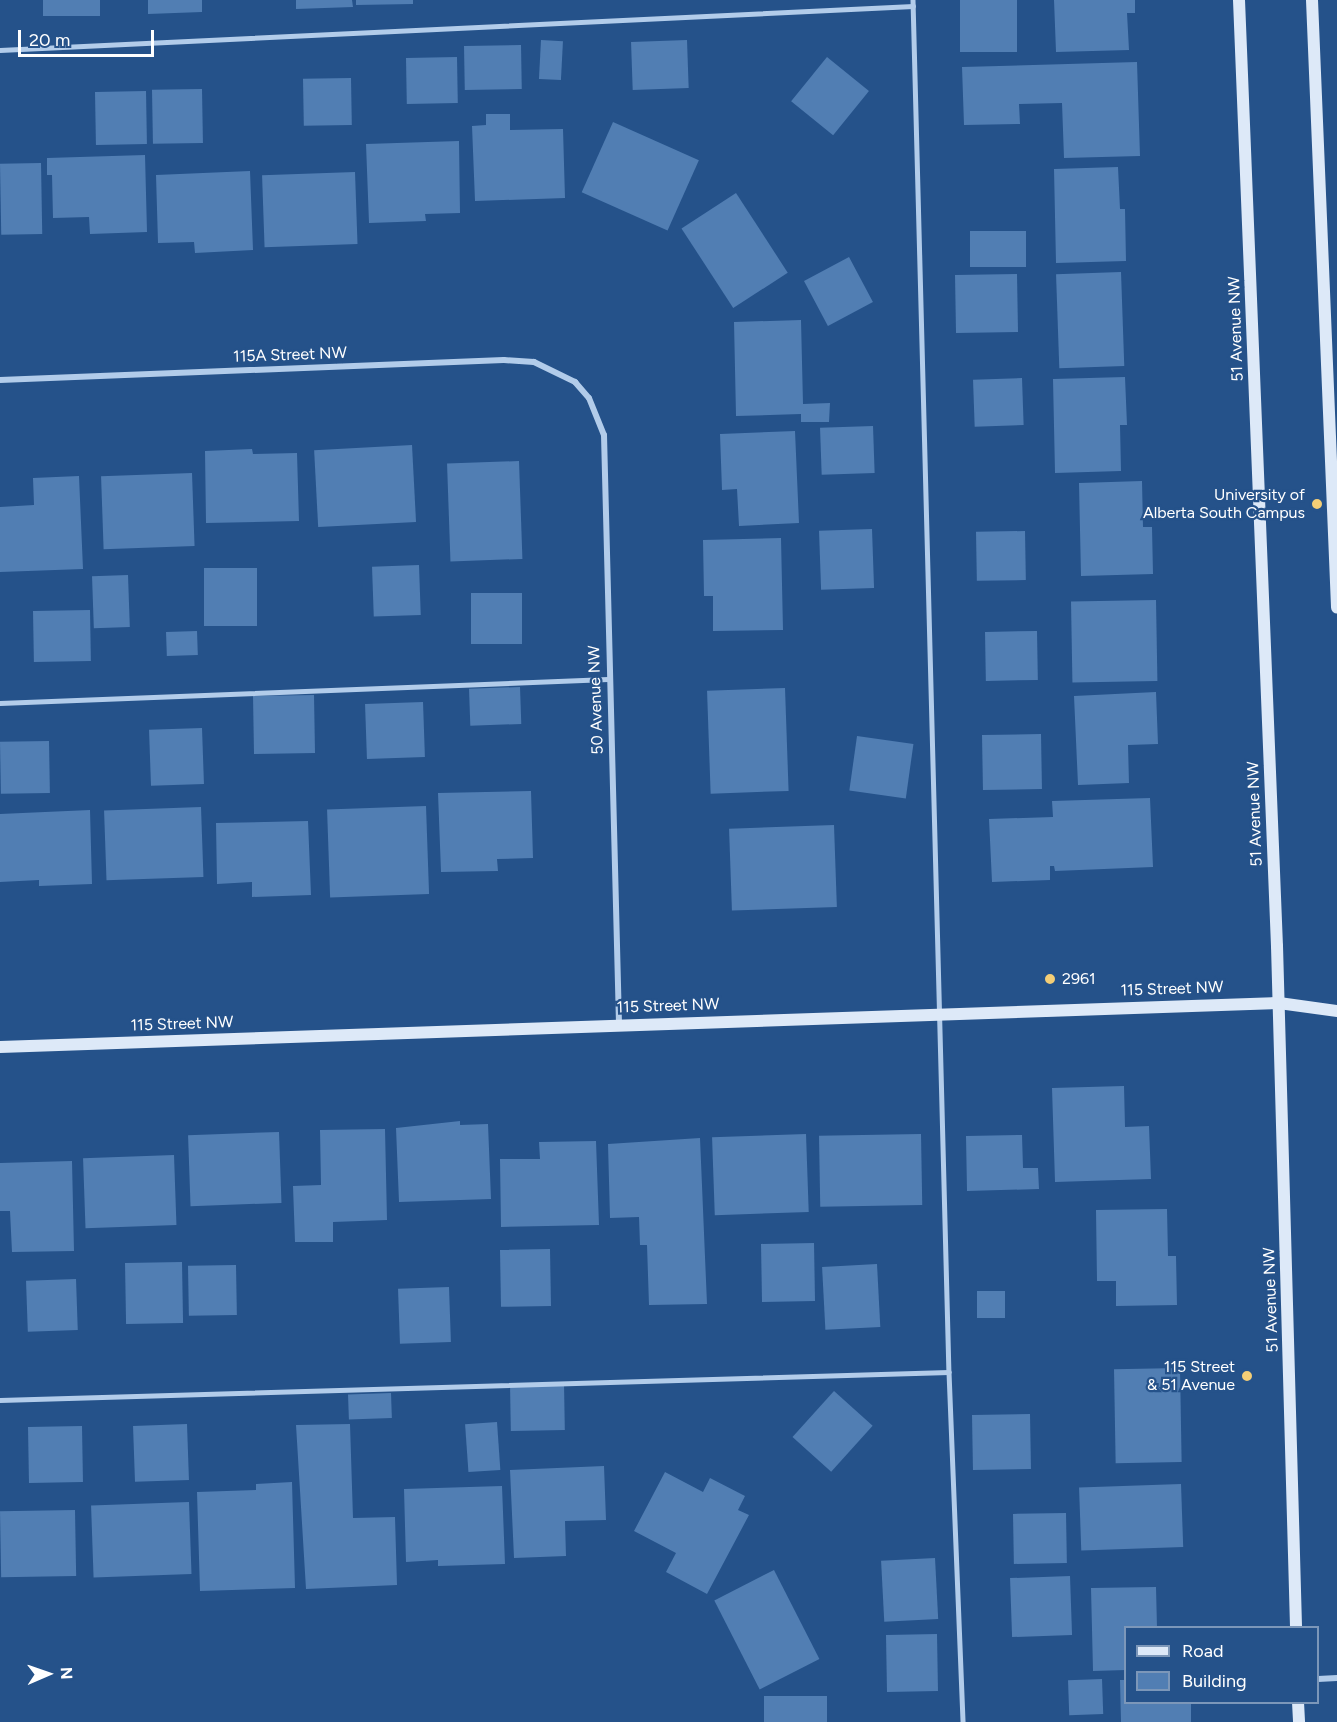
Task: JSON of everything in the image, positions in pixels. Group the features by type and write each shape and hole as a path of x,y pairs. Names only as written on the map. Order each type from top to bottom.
{"main road":[{"name":"51 Avenue NW","path":"1239,0 1279,1003 1296,1626"},
{"path":"1312,0 1337,607"},
{"name":"115 Street NW","path":"0,1047 939,1012 1279,1003 1337,1011"},
{"path":"1298,1704 1299,1722"}],"street":[{"name":"115A Street NW","path":"0,380 504,360 534,362 575,382"},
{"name":"50 Avenue NW","path":"575,382 589,398 604,435 608,679 619,1024"},
{"path":"1319,1679 1337,1678"}],"lane":[{"path":"0,50 913,3 949,1372 963,1722"},
{"path":"0,703 608,679"},
{"path":"0,1400 949,1372"}],"building":[{"path":"43,0 100,0 100,16 43,16"},
{"path":"148,0 202,0 202,12 148,14"},
{"path":"296,0 352,0 353,7 296,9"},
{"path":"356,0 413,0 413,4 356,5"},
{"path":"960,0 1017,0 1017,52 960,52"},
{"path":"1054,0 1135,0 1135,13 1127,13 1129,50 1056,52"},
{"path":"541,40 563,41 561,80 539,79"},
{"path":"687,40 689,88 633,90 631,42"},
{"path":"521,45 522,89 465,90 464,46"},
{"path":"457,57 458,103 407,104 406,58"},
{"path":"827,57 869,91 833,135 791,101"},
{"path":"1137,62 1140,156 1064,158 1062,103 1019,104 1020,124 964,125 962,67"},
{"path":"351,78 352,125 304,126 303,79"},
{"path":"202,89 203,143 153,144 152,90"},
{"path":"146,91 147,144 96,145 95,92"},
{"path":"486,114 510,114 510,130 563,129 565,198 475,201 472,126 486,125"},
{"path":"613,122 699,160 668,231 582,192"},
{"path":"459,141 460,213 425,214 426,221 369,223 366,144"},
{"path":"145,155 147,232 90,234 89,217 53,218 52,175 47,175 47,158"},
{"path":"41,163 42,234 1,235 0,164"},
{"path":"1118,167 1120,209 1125,209 1126,261 1056,263 1054,169"},
{"path":"250,171 253,250 195,253 194,242 158,243 156,175"},
{"path":"355,172 358,244 265,247 262,175"},
{"path":"736,193 788,273 733,308 681,228"},
{"path":"970,231 1026,231 1026,267 970,267"},
{"path":"849,257 873,302 828,326 804,281"},
{"path":"1121,272 1124,366 1059,368 1056,274"},
{"path":"1017,274 1018,332 956,333 955,275"},
{"path":"801,320 803,404 830,403 829,422 801,422 801,414 736,416 734,322"},
{"path":"1125,377 1127,425 1120,425 1121,471 1055,473 1053,379"},
{"path":"1022,378 1024,425 975,427 973,380"},
{"path":"873,426 875,473 822,475 820,428"},
{"path":"795,431 799,523 739,526 737,489 722,490 720,434"},
{"path":"412,445 416,522 318,527 314,450"},
{"path":"252,449 253,454 297,453 299,521 206,523 205,451"},
{"path":"519,461 522,559 450,561 447,464"},
{"path":"192,473 195,546 104,549 101,476"},
{"path":"79,476 83,569 0,572 0,507 34,505 33,478"},
{"path":"1142,481 1143,527 1152,527 1153,574 1081,576 1079,483"},
{"path":"872,529 874,588 821,590 819,531"},
{"path":"1025,531 1026,580 977,581 976,532"},
{"path":"781,538 783,630 713,631 713,596 704,596 703,540"},
{"path":"419,565 421,615 374,617 372,567"},
{"path":"204,568 257,568 257,626 204,626"},
{"path":"128,575 130,627 94,628 92,576"},
{"path":"471,593 522,593 522,644 471,644"},
{"path":"1156,600 1157,681 1072,682 1071,601"},
{"path":"90,610 91,661 34,662 33,611"},
{"path":"197,631 198,655 167,656 166,632"},
{"path":"1037,631 1038,680 986,681 985,632"},
{"path":"520,687 521,724 470,726 469,689"},
{"path":"785,688 789,791 711,794 707,691"},
{"path":"1156,692 1158,744 1128,745 1129,783 1078,785 1074,696"},
{"path":"314,695 315,753 254,754 253,696"},
{"path":"423,702 425,757 367,759 365,704"},
{"path":"202,728 204,784 151,786 149,730"},
{"path":"1041,734 1042,789 983,790 982,735"},
{"path":"857,736 913,744 906,798 849,790"},
{"path":"49,741 50,793 1,794 0,742"},
{"path":"531,791 533,858 497,859 498,871 441,872 438,793"},
{"path":"1150,798 1153,867 1055,871 1054,866 1050,866 1050,880 992,882 989,819 1053,817 1052,801"},
{"path":"426,806 429,894 330,897 327,809"},
{"path":"201,807 203,877 107,880 104,810"},
{"path":"90,810 92,884 39,886 39,880 0,882 0,814"},
{"path":"308,821 311,895 252,897 252,882 217,884 216,823"},
{"path":"834,825 837,907 732,911 729,829"},
{"path":"1124,1086 1125,1127 1149,1126 1151,1179 1055,1182 1052,1088"},
{"path":"460,1121 460,1125 488,1124 491,1199 399,1202 396,1128"},
{"path":"385,1129 387,1220 333,1222 333,1242 295,1242 293,1186 321,1185 320,1130"},
{"path":"279,1132 281,1203 191,1206 188,1135"},
{"path":"806,1134 809,1212 715,1215 712,1137"},
{"path":"921,1134 922,1205 820,1207 819,1136"},
{"path":"1022,1135 1023,1168 1038,1168 1039,1189 967,1191 966,1136"},
{"path":"700,1138 707,1304 649,1305 647,1245 640,1245 639,1217 610,1218 608,1144"},
{"path":"596,1141 599,1225 501,1227 500,1159 540,1159 539,1142"},
{"path":"174,1155 176,1225 85,1228 83,1158"},
{"path":"72,1161 74,1251 12,1252 10,1211 0,1211 0,1163"},
{"path":"1167,1209 1168,1256 1176,1256 1177,1305 1116,1306 1116,1281 1097,1281 1096,1210"},
{"path":"814,1243 815,1301 762,1302 761,1244"},
{"path":"550,1249 551,1306 501,1307 500,1250"},
{"path":"182,1262 183,1323 126,1324 125,1263"},
{"path":"877,1264 880,1327 825,1330 822,1267"},
{"path":"236,1265 237,1315 189,1316 188,1266"},
{"path":"76,1279 78,1330 28,1332 26,1281"},
{"path":"449,1287 451,1342 400,1344 398,1289"},
{"path":"977,1291 1005,1291 1005,1318 977,1318"},
{"path":"1180,1368 1182,1462 1116,1463 1114,1369"},
{"path":"564,1383 565,1430 511,1431 510,1384"},
{"path":"834,1391 873,1426 831,1472 793,1437"},
{"path":"391,1393 392,1418 349,1419 348,1395"},
{"path":"1030,1414 1031,1469 973,1470 972,1415"},
{"path":"497,1422 500,1470 468,1472 465,1424"},
{"path":"187,1424 189,1480 135,1482 133,1426"},
{"path":"350,1424 353,1518 395,1517 397,1585 306,1589 296,1425"},
{"path":"82,1426 83,1482 29,1483 28,1427"},
{"path":"604,1466 606,1520 565,1521 566,1556 514,1558 510,1470"},
{"path":"665,1472 703,1492 710,1478 745,1496 738,1510 749,1515 707,1594 666,1572 676,1553 634,1531"},
{"path":"292,1482 295,1588 200,1591 197,1492 256,1490 256,1484"},
{"path":"1181,1484 1183,1547 1081,1551 1079,1488"},
{"path":"502,1486 505,1564 438,1566 438,1560 406,1562 404,1489"},
{"path":"189,1502 192,1574 94,1577 91,1505"},
{"path":"75,1510 76,1576 1,1577 0,1511"},
{"path":"1066,1513 1067,1563 1014,1564 1013,1514"},
{"path":"935,1558 938,1619 884,1622 881,1561"},
{"path":"774,1570 819,1659 760,1690 714,1600"},
{"path":"1070,1576 1072,1635 1012,1637 1010,1578"},
{"path":"1156,1587 1157,1626 1124,1626 1124,1670 1093,1671 1091,1588"},
{"path":"937,1634 938,1691 887,1692 886,1635"},
{"path":"1102,1679 1103,1714 1069,1715 1068,1680"},
{"path":"1120,1680 1124,1680 1124,1704 1191,1704 1191,1722 1121,1722"},
{"path":"764,1696 827,1696 827,1722 764,1722"}],"place":[{"name":"University of Alberta South Campus","path":"1317,504"},
{"name":"2961","path":"1050,979"},
{"name":"115 Street & 51 Avenue","path":"1247,1376"}]}
